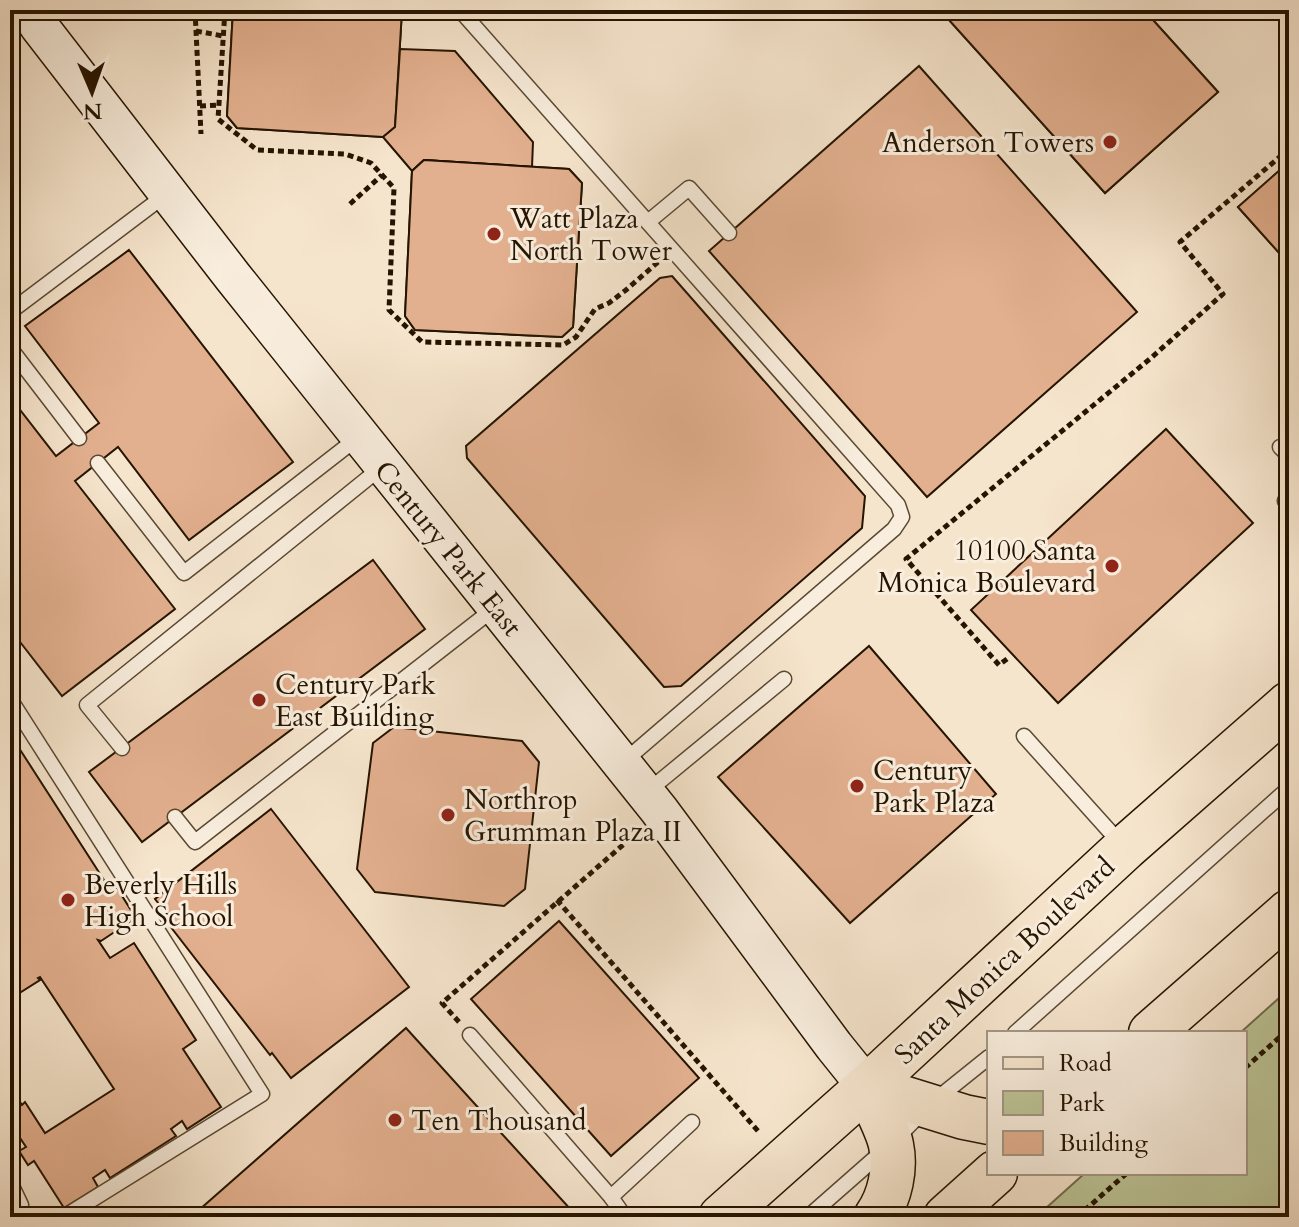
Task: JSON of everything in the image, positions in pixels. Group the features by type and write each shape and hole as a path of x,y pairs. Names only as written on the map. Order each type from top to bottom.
{"main road":[{"name":"Century Park East","path":"44,15 169,193 645,793 867,1087"},
{"name":"Santa Monica Boulevard","path":"721,1217 867,1087 1125,848 1289,704"},
{"path":"1153,1031 1289,912"},
{"path":"867,1087 987,1122"},
{"path":"867,1087 891,1144 893,1179 876,1217"},
{"path":"946,1217 993,1175"}],"lane":[{"path":"460,10 898,505 902,517 894,529 621,764"},
{"path":"648,222 689,188 729,233"},
{"path":"10,312 169,193"},
{"path":"10,348 79,438"},
{"path":"98,463 184,573 360,436"},
{"path":"122,748 87,705 384,466"},
{"path":"175,817 195,842 497,607"},
{"path":"645,793 784,679"},
{"path":"10,699 262,1094 64,1217"},
{"path":"1024,736 1125,848"},
{"path":"1017,1031 1289,788"},
{"path":"470,1035 625,1217"},
{"path":"808,1217 891,1144 928,1106 987,1059"},
{"path":"611,1197 692,1122"},
{"path":"10,1182 21,1205 20,1217"}],"path":[{"path":"195,10 201,134"},
{"path":"225,10 218,119 257,150 345,154 371,163 394,188 389,310 422,342 563,345 576,337 595,309 626,290 672,249"},
{"path":"196,31 223,37"},
{"path":"200,106 219,105"},
{"path":"1007,659 999,665 906,559 1151,358 1223,294 1180,242 1289,149"},
{"path":"350,204 382,175"},
{"path":"470,1035 442,1003 624,844"},
{"path":"557,900 758,1131"},
{"path":"1247,1066 1289,1029"},
{"path":"1077,1217 1125,1175"}],"green space":[{"path":"1289,989 1289,1217 1036,1217 1083,1175 1247,1175 1247,1031 1242,1031"}],"building":[{"path":"233,10 402,10 395,127 383,137 237,128 227,116"},
{"path":"233,10 402,10 395,127 383,137 237,128 227,116"},
{"name":"Anderson Towers","path":"940,10 1144,10 1218,92 1105,193"},
{"name":"Anderson Towers","path":"940,10 1144,10 1218,92 1105,193"},
{"path":"400,49 455,51 533,142 532,167 424,160 412,171 383,137 395,127"},
{"path":"919,66 1137,312 927,497 709,251"},
{"name":"Watt Plaza North Tower","path":"424,160 569,169 582,183 573,327 562,337 415,330 405,316 412,171"},
{"name":"Watt Plaza North Tower","path":"424,160 569,169 582,183 573,327 562,337 415,330 405,316 412,171"},
{"path":"1289,162 1289,264 1238,207"},
{"path":"1289,162 1289,264 1238,207"},
{"path":"129,250 293,462 189,540 118,447 75,481 175,609 62,696 10,629 10,397 56,456 99,423 25,326"},
{"path":"672,276 865,496 862,528 681,686 664,687 467,458 466,446 660,278"},
{"name":"10100 Santa Monica Boulevard","path":"1166,429 1253,523 1058,703 971,610"},
{"name":"Century Park East Building","path":"373,560 425,629 142,842 89,772"},
{"name":"Century Park Plaza","path":"869,646 996,794 850,923 718,777"},
{"name":"Northrop Grumman Plaza II","path":"394,727 522,741 539,762 525,889 504,906 375,892 357,869 373,743"},
{"name":"Beverly Hills High School","path":"10,734 111,891 117,888 134,915 129,918 131,921 98,940 110,958 134,943 196,1040 183,1049 221,1107 187,1129 182,1121 171,1129 176,1136 110,1178 105,1170 93,1178 98,1187 64,1208 34,1161 28,1165 19,1151 26,1147 10,1123 10,1109 25,1102 45,1133 114,1089 40,977 40,980 10,999"},
{"path":"271,809 409,987 291,1078 170,926 174,923 155,899"},
{"path":"559,921 699,1078 611,1156 471,999"},
{"name":"Ten Thousand","path":"406,1028 572,1211 566,1217 191,1217"}],"place":[{"name":"Anderson Towers","path":"1110,142"},
{"name":"Watt Plaza North Tower","path":"494,234"},
{"name":"10100 Santa Monica Boulevard","path":"1112,566"},
{"name":"Century Park East Building","path":"259,700"},
{"name":"Century Park Plaza","path":"857,786"},
{"name":"Northrop Grumman Plaza II","path":"448,815"},
{"name":"Beverly Hills High School","path":"68,900"},
{"name":"Ten Thousand","path":"395,1120"}]}
